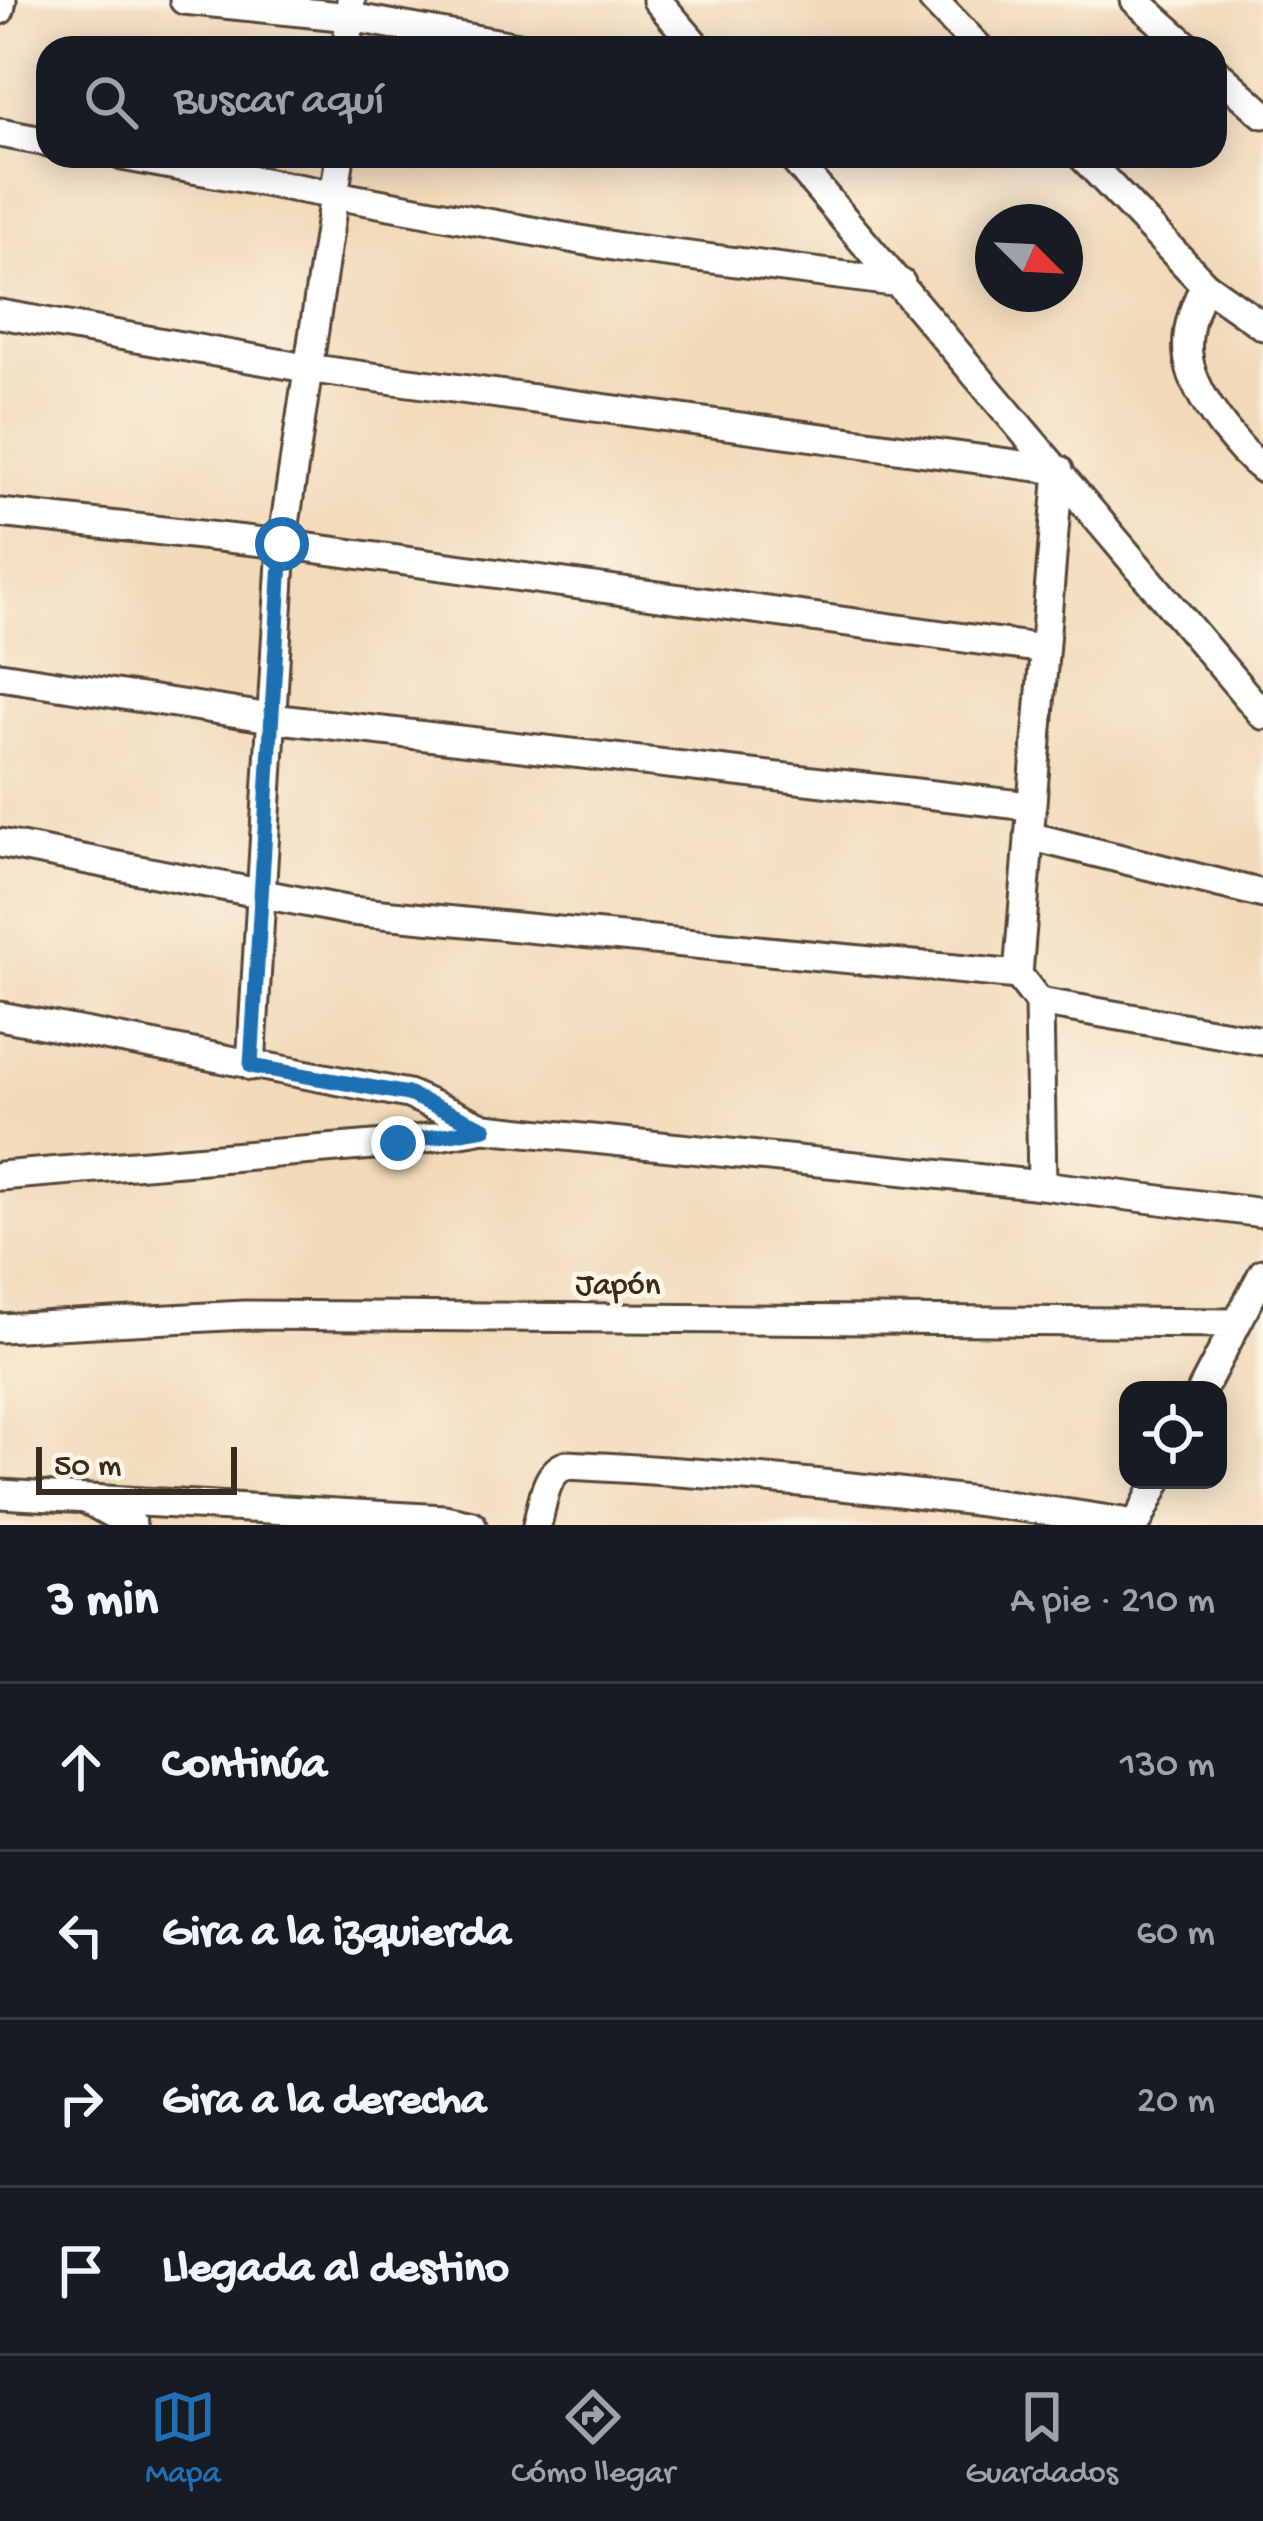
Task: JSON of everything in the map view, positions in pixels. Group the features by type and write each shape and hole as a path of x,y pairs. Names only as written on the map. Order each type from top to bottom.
{"street":[{"path":"0,10 2,0"},
{"path":"184,0 350,9 470,36"},
{"path":"657,0 684,36"},
{"path":"934,0 968,36"},
{"path":"1135,0 1176,36"},
{"path":"1227,82 1263,113"},
{"path":"0,133 36,140"},
{"path":"186,168 619,247 901,283"},
{"path":"251,1066 282,544 339,168"},
{"path":"801,168 1263,715"},
{"path":"1093,168 1205,285 1263,326"},
{"path":"1205,285 1189,315 1187,352 1196,391 1247,458 1263,470"},
{"path":"0,314 306,368 1059,470"},
{"path":"1042,1185 1039,1001 1018,975 1059,470"},
{"path":"0,513 282,544 1044,650"},
{"path":"0,676 271,718 1029,806"},
{"path":"1029,836 1263,894"},
{"path":"0,842 351,911 1018,975"},
{"path":"1039,1001 1263,1041"},
{"path":"0,1016 408,1094 485,1128"},
{"path":"0,1176 398,1143 485,1128 1042,1185 1263,1213"},
{"path":"1206,1381 1263,1274"},
{"name":"Japón","path":"0,1328 245,1315 1235,1323"},
{"path":"537,1525 553,1472 567,1465 815,1482 992,1501 1136,1525 1154,1489"},
{"path":"0,1493 472,1525"},
{"path":"80,1496 132,1525"}],"route":[{"path":"282,544 251,1066 408,1094 485,1128 398,1143"}]}
